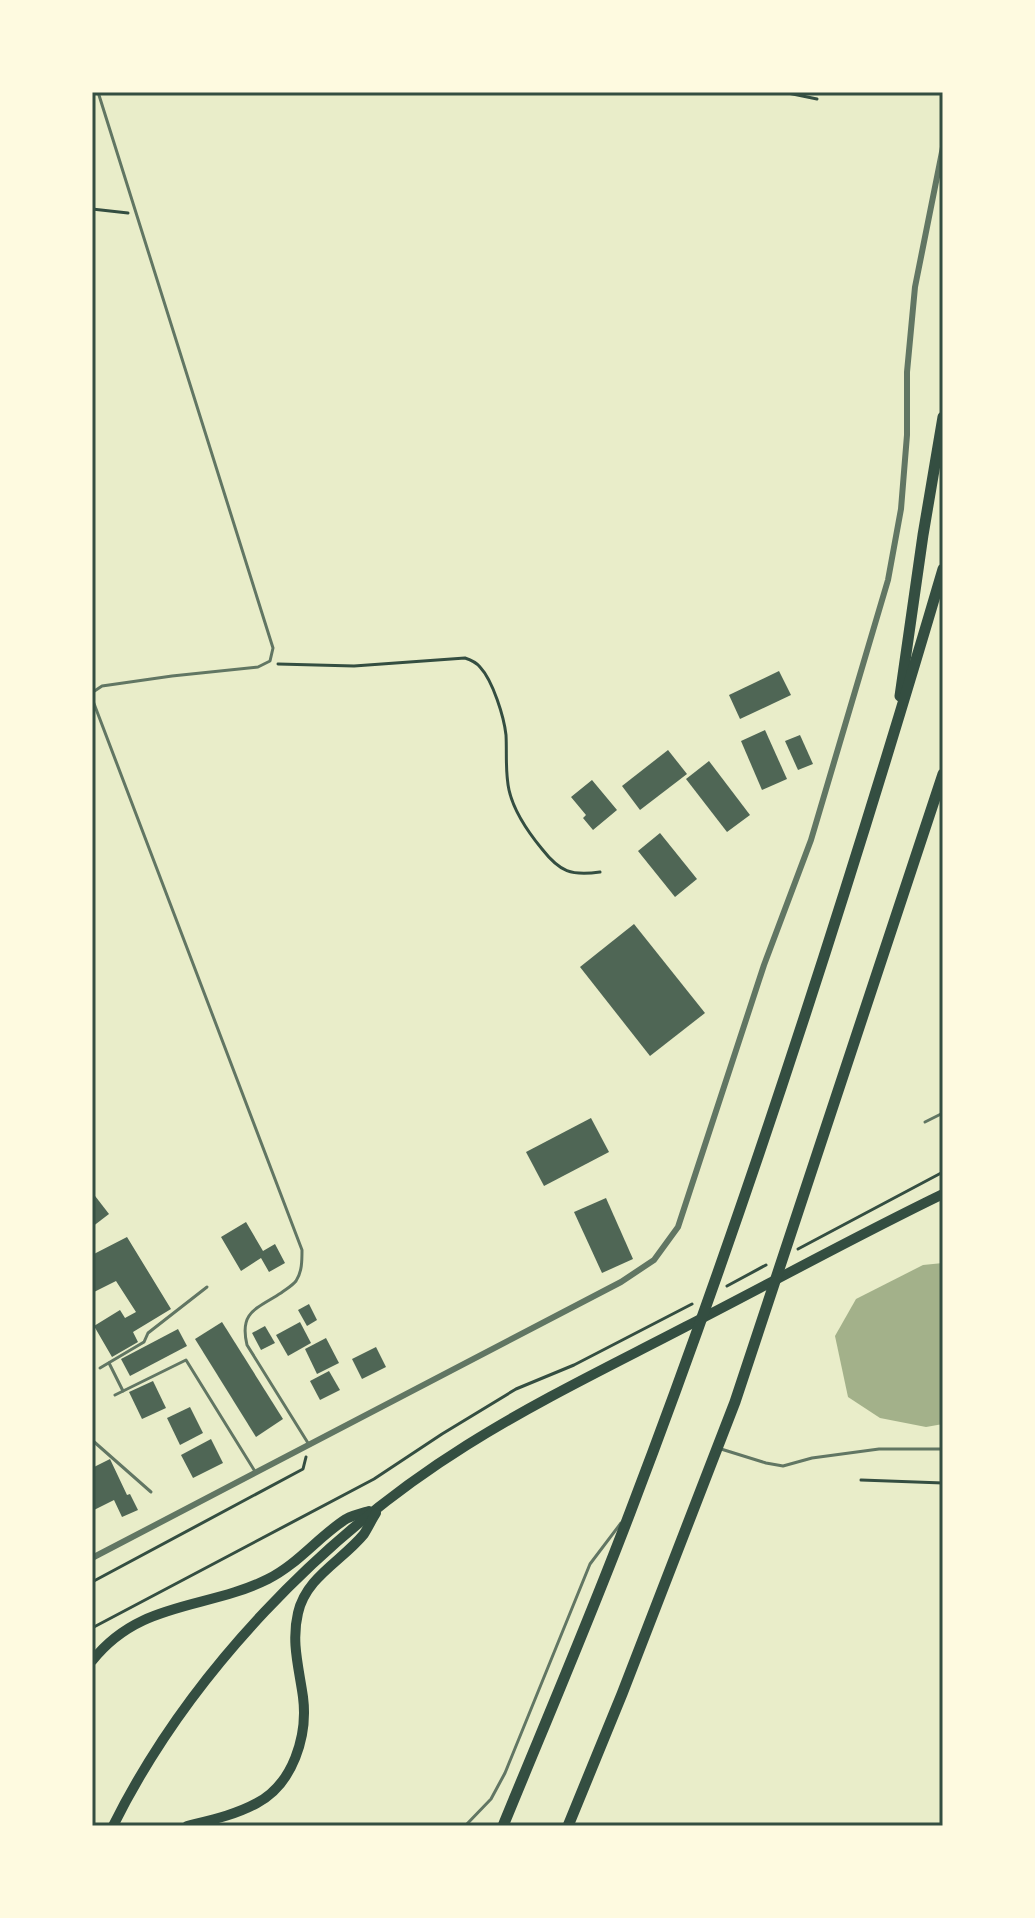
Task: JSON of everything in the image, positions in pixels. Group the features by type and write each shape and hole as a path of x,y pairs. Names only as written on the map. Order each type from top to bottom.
{"highway":[{"path":"894,736 943,417"},
{"path":"503,1826 631,1511 780,1094 894,736 943,569"},
{"path":"568,1826 622,1694 744,1374 943,774"}],"main road":[{"path":"115,1822 149,1762 229,1653 284,1590 379,1507 464,1446 509,1420 943,1194"},
{"path":"92,1661 124,1631 154,1614 238,1591 268,1579 292,1564 348,1518 379,1507"},
{"path":"187,1826 232,1815 260,1802 279,1785 294,1760 304,1729 304,1700 294,1646 298,1611 311,1585 364,1533 379,1507"}],"street":[{"path":"92,1558 621,1282 654,1260 678,1227 764,965 811,840 888,580 901,509 907,435 907,372 915,287 943,147"}],"lane":[{"path":"98,92 273,648 270,661 258,667 102,686 93,692 93,701 302,1250 301,1269 295,1283 255,1309 246,1319 243,1329 247,1345 308,1444"},
{"path":"925,1122 943,1113"},
{"path":"100,1368 144,1342 148,1333 207,1287"},
{"path":"115,1395 186,1360 256,1473"},
{"path":"109,1363 123,1391"},
{"path":"92,1440 151,1492"},
{"path":"717,1448 783,1466 812,1458 879,1449 943,1449"},
{"path":"465,1826 491,1799 505,1773 590,1564 631,1511"}],"path":[{"path":"783,92 817,99"},
{"path":"92,209 136,213"},
{"path":"270,661 280,665 354,666 465,658 478,664 489,679 503,720 509,791 516,811 555,864 571,873 600,872"},
{"path":"798,1249 943,1172"},
{"path":"728,1285 770,1263"},
{"path":"92,1628 374,1479 516,1389 574,1365 700,1300"},
{"path":"92,1582 303,1469 308,1444"},
{"path":"861,1480 943,1483"}],"shaded area":[{"path":"943,1263 943,1424 926,1427 880,1418 848,1397 835,1336 856,1299 923,1265"}],"building":[{"path":"779,671 791,695 740,719 729,695"},
{"path":"765,730 787,779 762,790 741,741"},
{"path":"800,735 813,764 798,770 785,741"},
{"path":"668,750 687,774 640,810 622,786"},
{"path":"709,761 750,815 727,832 686,779"},
{"path":"592,780 617,810 593,830 583,818 586,815 571,797"},
{"path":"660,833 697,879 675,897 638,851"},
{"path":"634,924 705,1013 650,1056 580,967"},
{"path":"591,1118 609,1152 544,1186 526,1152"},
{"path":"92,1192 109,1214 92,1227"},
{"path":"606,1198 633,1259 602,1273 574,1212"},
{"path":"246,1222 263,1251 275,1244 285,1263 269,1272 261,1258 241,1271 221,1237"},
{"path":"127,1237 171,1309 133,1332 138,1342 112,1357 94,1326 120,1310 125,1318 136,1312 116,1281 92,1293 92,1255"},
{"path":"309,1304 317,1320 307,1326 298,1310"},
{"path":"222,1322 283,1419 256,1437 195,1339"},
{"path":"300,1322 311,1343 288,1356 276,1335"},
{"path":"265,1326 275,1343 261,1350 252,1333"},
{"path":"178,1329 187,1346 130,1376 121,1359"},
{"path":"326,1338 339,1363 317,1374 305,1349"},
{"path":"376,1347 386,1367 362,1379 352,1359"},
{"path":"329,1371 340,1390 320,1400 310,1381"},
{"path":"153,1381 166,1408 142,1419 129,1392"},
{"path":"190,1407 203,1433 180,1445 167,1418"},
{"path":"211,1439 223,1463 193,1478 181,1455"},
{"path":"110,1459 127,1495 130,1494 138,1510 122,1517 114,1500 92,1511 92,1468"}]}
